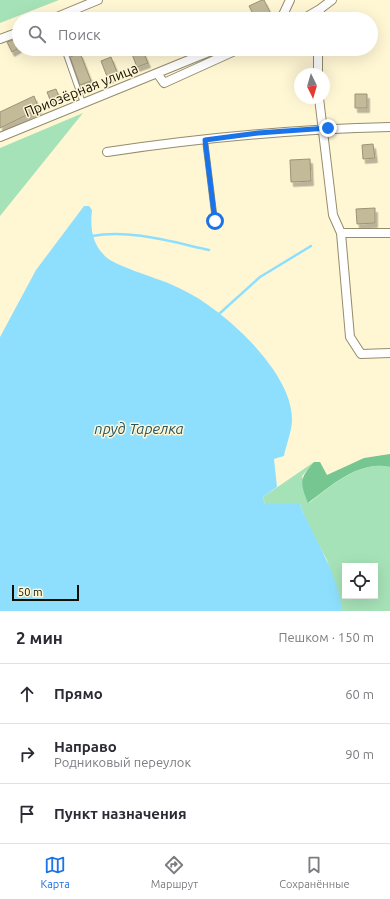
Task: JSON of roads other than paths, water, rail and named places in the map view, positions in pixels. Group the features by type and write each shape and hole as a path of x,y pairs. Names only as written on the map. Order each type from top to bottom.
{"street":[{"path":"70,12 98,0"},
{"path":"284,12 290,0"},
{"path":"315,12 332,0"},
{"path":"0,40 12,35"},
{"name":"Приозёрная улица","path":"0,136 199,56"},
{"path":"157,73 164,83 224,56"},
{"path":"318,56 318,68"},
{"path":"319,104 321,128 333,215 342,233 350,337 361,354 390,353"},
{"path":"107,152 258,133 321,128 390,127"},
{"path":"342,233 390,233"}],"lane":[{"path":"66,56 83,103"},
{"path":"205,140 215,221"}],"water":[{"name":"пруд Тарелка","path":"84,206 89,206 92,210 91,224 93,236 101,252 106,257 126,268 173,285 203,302 235,326 262,355 274,371 284,387 290,404 292,424 284,456 274,459 277,487 263,497 265,504 300,504 331,569 340,597 342,611 0,611 0,337 36,270"}],"waterway":[{"path":"92,236 106,234 136,235 209,250"},
{"path":"219,314 260,277 311,246"}]}
